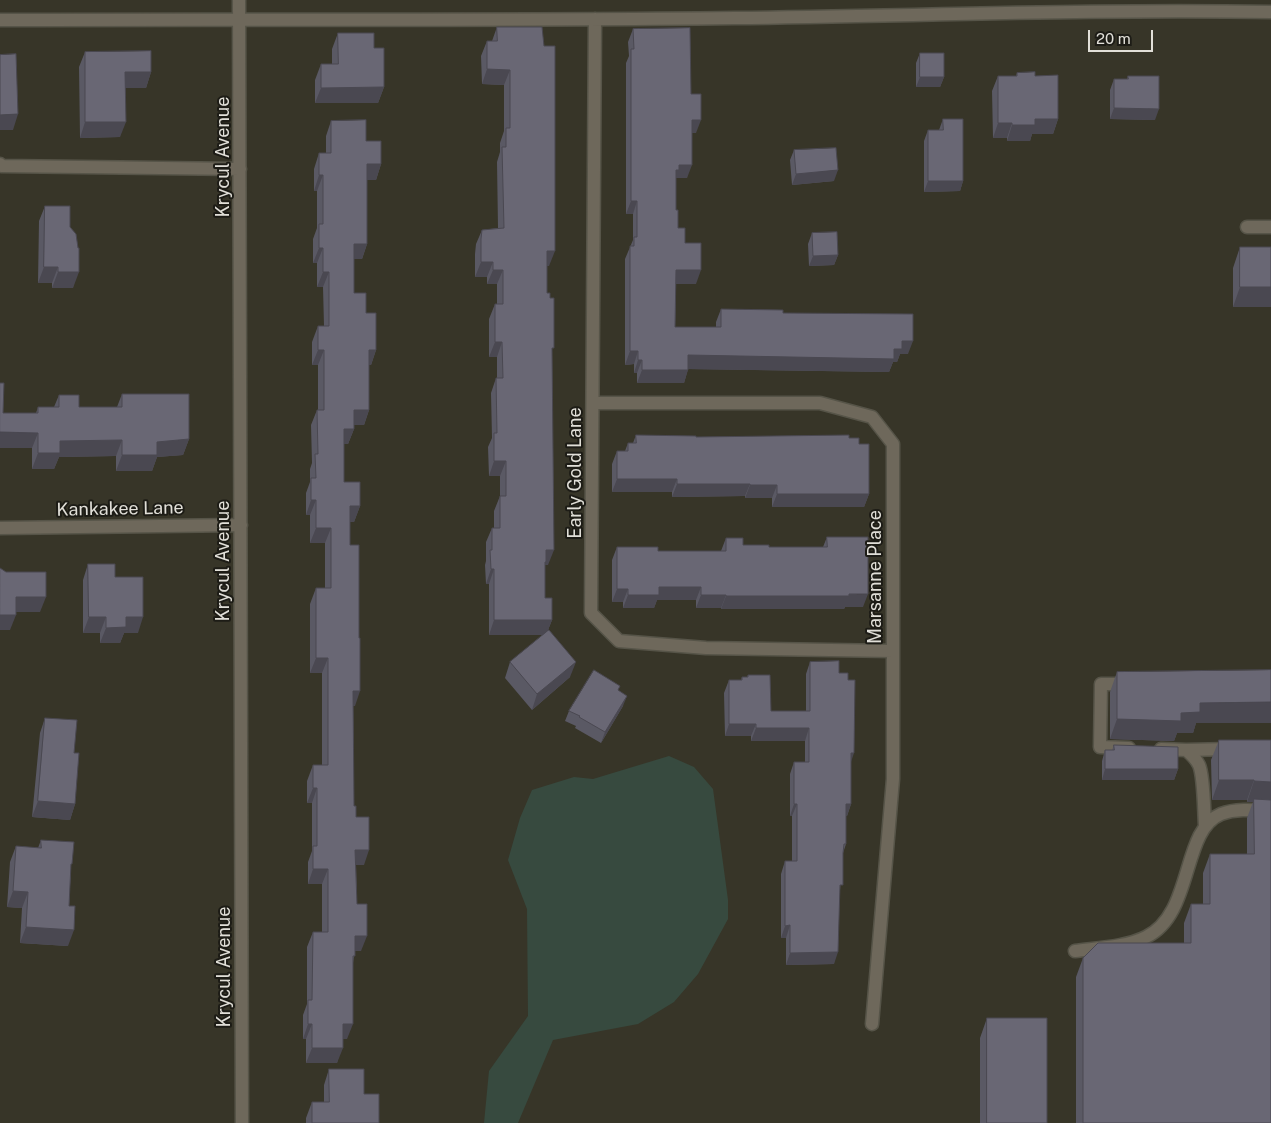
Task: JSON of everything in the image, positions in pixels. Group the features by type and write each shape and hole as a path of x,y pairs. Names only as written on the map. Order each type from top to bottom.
{"street":[{"name":"Krycul Avenue","path":"239,0 242,1123"},
{"path":"0,20 240,19 426,21 1182,10 1271,12"},
{"name":"Early Gold Lane","path":"595,19 591,613 619,641 706,648 893,651"},
{"path":"0,164 2,166 240,169"},
{"path":"1247,227 1271,226"},
{"name":"Marsanne Place","path":"592,403 820,403 872,417 893,444 893,779 872,1024"},
{"name":"Kankakee Lane","path":"0,528 241,525"},
{"path":"1138,684 1101,684 1100,748 1243,749"},
{"path":"1074,951 1116,946 1146,937 1164,923 1177,903 1205,825 1200,766 1186,750"},
{"path":"1205,825 1221,814 1240,810 1271,810"}],"green space":[{"path":"669,756 694,767 713,789 728,900 728,919 698,974 674,1002 638,1024 553,1040 518,1123 484,1123 489,1071 528,1016 527,909 508,860 520,818 532,790 574,777 593,779"}],"building":[{"path":"497,27 542,27 544,46 555,46 555,251 547,251 547,293 550,293 550,298 554,298 554,348 552,348 554,550 546,550 545,562 545,598 552,598 552,620 494,620 494,569 491,569 490,550 492,550 492,528 500,528 500,496 506,496 506,461 494,461 494,433 497,433 496,378 503,378 502,342 495,342 495,304 503,304 503,270 493,270 493,262 481,262 481,239 482,230 504,228 502,147 506,147 506,128 510,128 510,70 487,69 487,41 497,41"},
{"path":"690,28 691,94 701,94 701,120 692,120 692,165 679,165 679,170 676,170 676,210 678,210 678,228 685,228 685,243 701,243 701,270 676,270 675,327 721,327 721,309 783,310 783,313 913,314 913,341 902,341 902,349 894,349 894,359 688,355 688,370 642,370 642,360 638,360 638,351 630,351 630,246 634,246 634,237 637,237 637,201 631,201 631,49 634,49 633,29"},
{"path":"338,33 374,33 374,48 384,48 384,87 321,88 321,64 338,64"},
{"path":"151,51 151,72 125,72 126,122 85,122 85,52"},
{"path":"920,53 944,53 944,77 920,77"},
{"path":"16,54 18,114 0,115 0,55"},
{"path":"1035,72 1035,76 1058,75 1058,119 1035,119 1035,125 998,123 998,76 1017,76 1017,73"},
{"path":"1128,76 1159,76 1159,109 1114,108 1114,79 1128,79"},
{"path":"943,119 963,119 963,181 928,181 928,130 943,130"},
{"path":"366,120 366,141 381,141 381,164 367,164 367,244 354,244 354,293 366,293 366,313 376,313 376,350 369,350 369,410 354,410 354,429 344,429 344,482 360,482 360,506 350,506 350,545 359,545 360,691 353,691 354,806 356,806 356,817 369,817 369,850 355,850 357,904 367,904 367,936 355,936 355,956 353,956 353,1024 343,1024 343,1048 312,1048 312,1024 308,1024 308,1000 312,1000 313,932 328,932 328,869 313,869 313,846 317,846 317,788 313,788 313,765 328,765 328,658 316,658 316,588 331,588 331,528 316,528 316,500 311,500 311,478 316,478 315,454 318,454 317,410 324,410 324,350 318,350 318,326 329,326 329,272 323,272 323,248 319,248 319,224 323,224 323,175 319,175 319,153 331,153 331,121"},
{"path":"836,148 838,170 796,174 794,150"},
{"path":"45,206 70,206 70,227 76,234 79,248 79,272 58,272 58,267 44,267"},
{"path":"837,232 838,255 813,256 812,233"},
{"path":"1240,247 1271,247 1271,287 1240,287"},
{"path":"0,383 4,383 3,413 38,413 38,407 59,407 59,395 79,395 79,407 122,407 122,394 189,394 189,439 157,442 157,455 122,455 122,440 60,441 60,453 38,453 38,433 0,432"},
{"path":"636,435 696,437 849,435 849,438 859,438 859,444 869,444 869,494 777,494 777,485 677,484 677,479 617,479 617,451 628,451 628,443 636,443"},
{"path":"827,537 868,537 868,594 849,594 849,596 726,596 701,595 701,587 659,587 659,595 628,595 628,589 617,589 617,547 658,547 658,551 726,551 726,538 743,538 743,545 827,547"},
{"path":"88,564 115,564 115,577 143,577 143,617 126,617 126,627 106,628 106,617 89,617"},
{"path":"0,568 6,572 46,572 46,597 16,597 16,615 0,615"},
{"path":"549,630 576,662 537,694 510,662"},
{"path":"839,661 839,673 848,673 848,680 855,680 854,753 851,753 851,804 846,804 846,844 844,844 843,853 843,885 840,885 838,952 790,953 790,925 785,926 785,861 797,861 797,804 794,804 794,762 809,762 809,728 756,728 756,724 729,724 729,680 742,680 742,677 748,677 748,675 770,675 771,711 810,711 810,662"},
{"path":"594,670 620,686 618,690 627,696 605,732 569,711"},
{"path":"1271,670 1271,702 1200,703 1200,712 1181,713 1181,721 1117,719 1117,672"},
{"path":"45,718 77,720 74,753 79,753 75,804 38,801"},
{"path":"1219,740 1271,740 1271,782 1219,780"},
{"path":"1114,745 1178,747 1178,769 1105,769 1105,750 1114,750"},
{"path":"1254,799 1271,800 1271,1123 1083,1123 1083,958 1098,943 1191,943 1191,904 1210,904 1210,854 1254,854"},
{"path":"41,840 74,842 69,906 75,906 74,930 26,927 28,892 13,891 16,846 41,848"},
{"path":"987,1018 1047,1018 1047,1123 987,1123"},
{"path":"329,1069 364,1069 364,1094 379,1094 379,1123 312,1123 312,1102 329,1102"}]}
